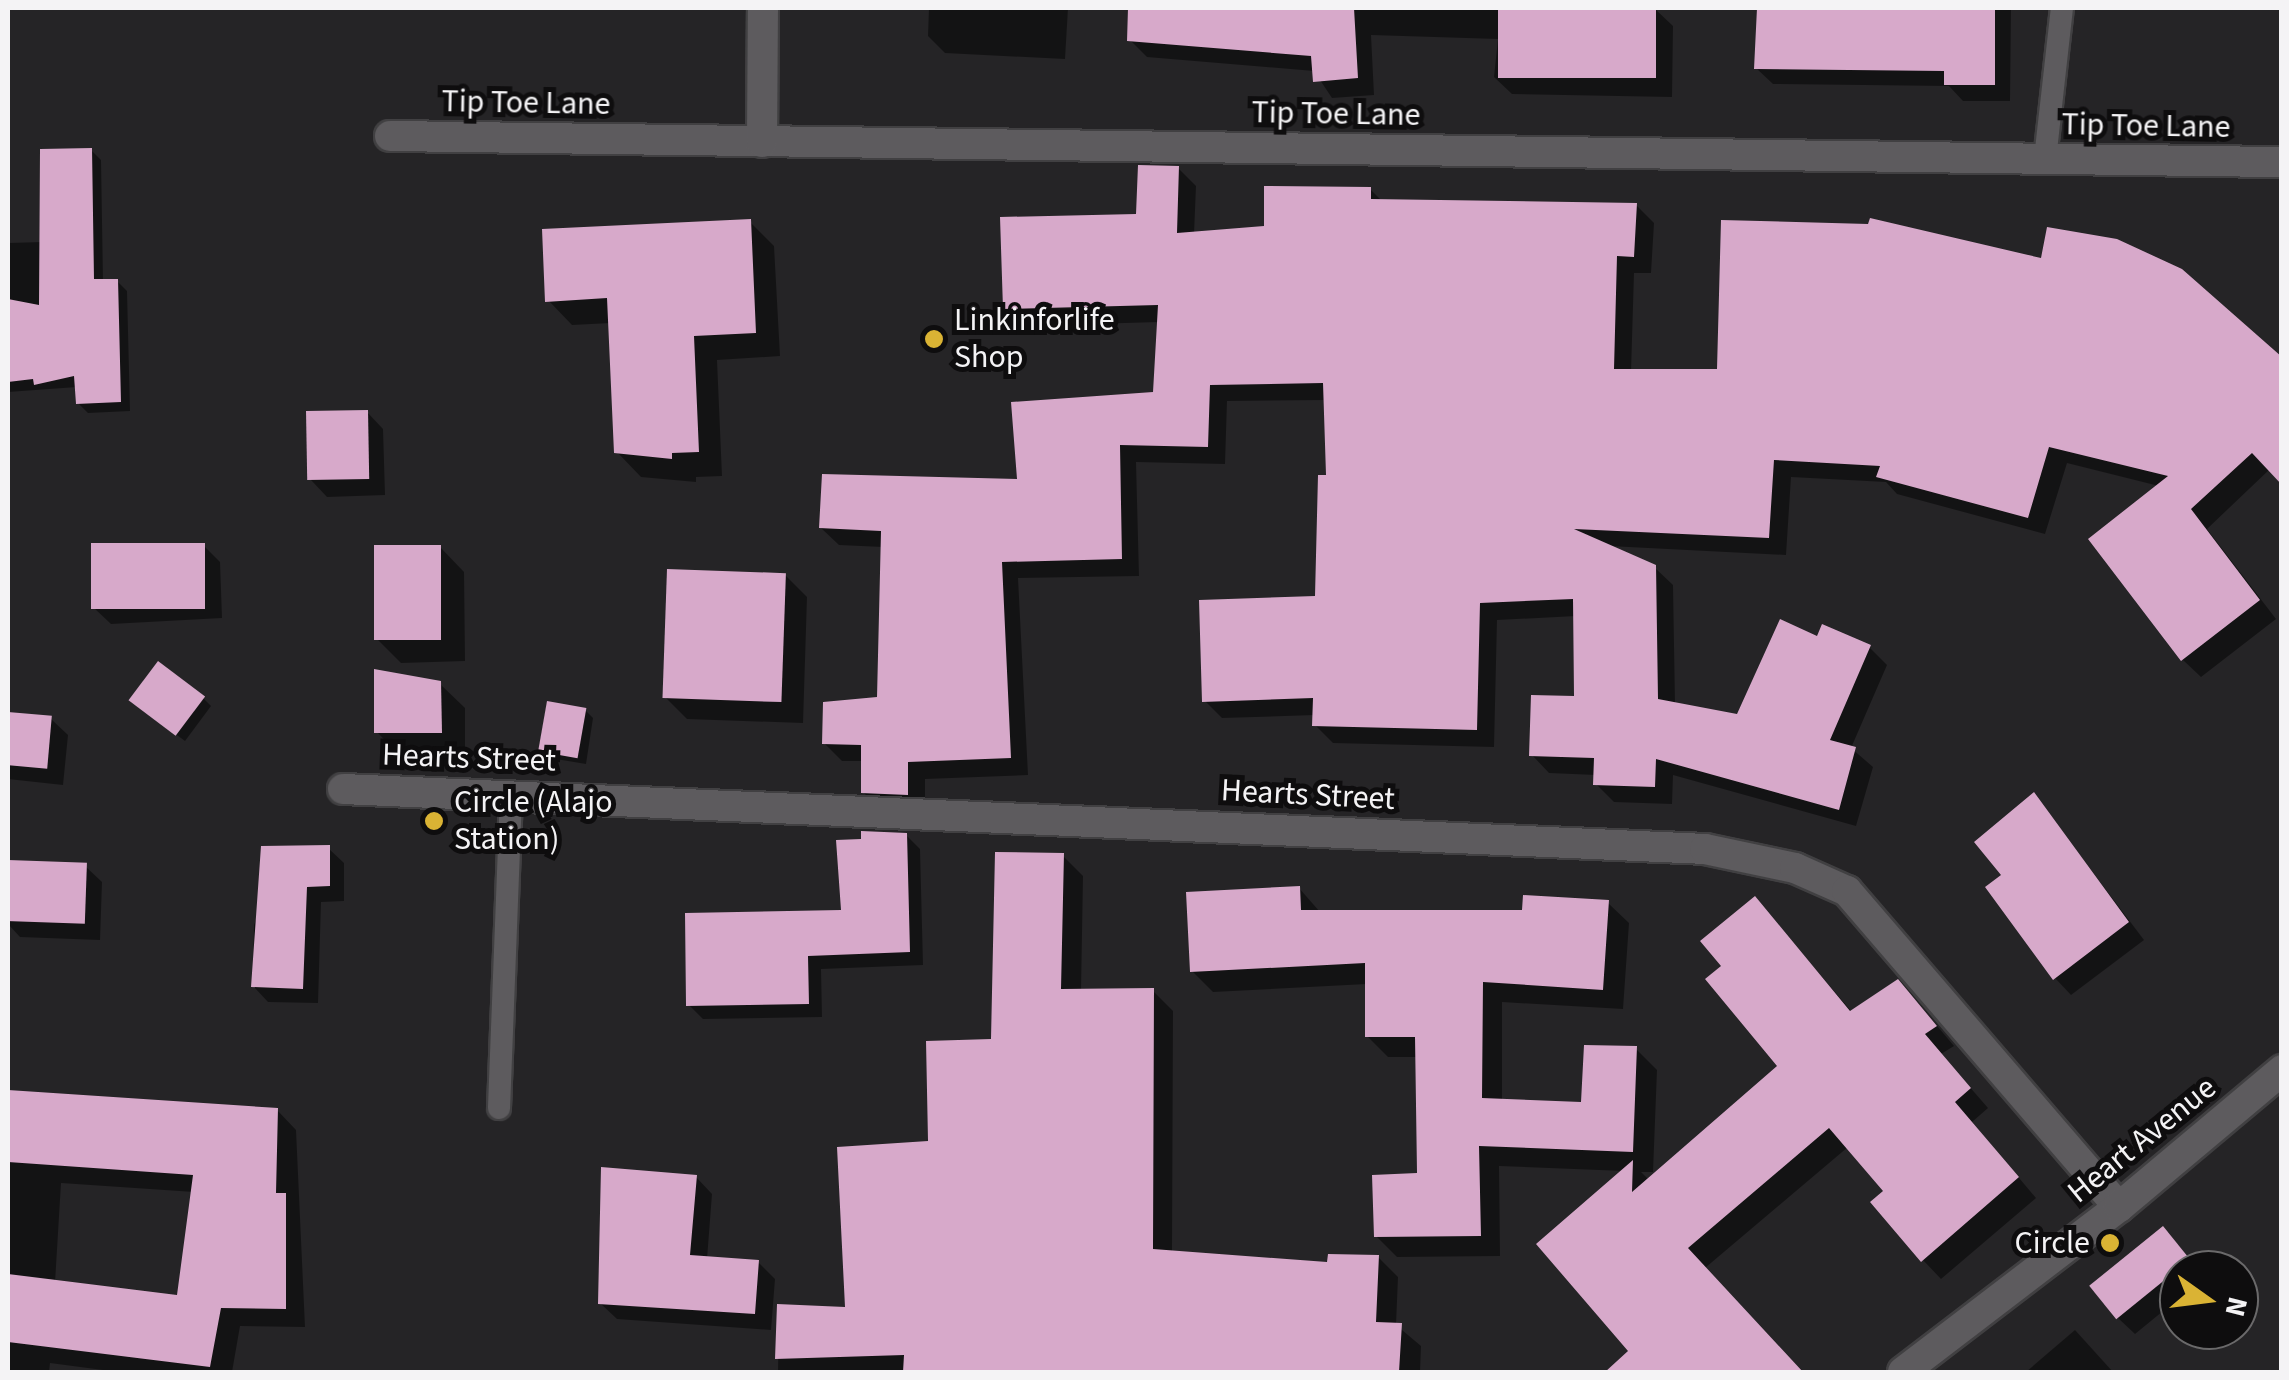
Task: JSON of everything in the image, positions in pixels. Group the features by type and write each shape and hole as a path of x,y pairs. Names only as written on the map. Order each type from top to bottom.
{"street":[{"path":"762,142 764,8"},
{"name":"Tip Toe Lane","path":"390,136 2282,162"},
{"name":"Hearts Street","path":"343,789 1706,848 1795,868 1847,891 2119,1207"},
{"name":"Heart Avenue","path":"1903,1372 2119,1207 2282,1070"}],"lane":[{"path":"2044,159 2062,8"},
{"path":"499,1108 511,794"}],"building":[{"path":"1128,8 1354,8 1358,78 1313,82 1311,56 1127,41"},
{"path":"1498,8 1656,8 1656,78 1498,78"},
{"path":"1757,8 1995,8 1995,85 1944,85 1944,71 1754,69"},
{"path":"92,148 94,279 118,279 121,402 76,404 74,376 34,385 33,379 8,382 8,299 39,305 40,149"},
{"path":"1138,165 1179,166 1177,233 1264,226 1264,186 1371,187 1371,199 1637,203 1634,257 1617,256 1614,369 1717,369 1721,220 1868,224 1870,218 2041,258 2047,227 2117,239 2182,269 2282,357 2282,485 2252,453 2191,509 2260,600 2181,661 2088,539 2168,476 2049,447 2028,518 1876,477 1880,466 1774,460 1769,538 1574,529 1656,565 1658,699 1737,714 1780,619 1817,636 1822,624 1871,645 1830,740 1856,747 1839,810 1656,759 1655,787 1593,785 1594,758 1529,756 1531,695 1574,696 1573,599 1480,603 1477,730 1312,726 1313,698 1202,702 1199,600 1315,596 1318,475 1326,475 1323,383 1210,385 1208,447 1120,445 1122,559 1002,562 1011,758 908,762 908,795 861,793 861,745 822,744 823,702 877,697 881,531 819,528 822,474 1017,479 1011,402 1153,392 1158,305 1003,309 1000,217 1136,214"},
{"path":"751,219 756,333 694,336 699,452 672,453 672,459 614,453 607,298 545,302 542,229"},
{"path":"368,410 369,479 307,480 306,411"},
{"path":"91,543 205,543 205,609 91,609"},
{"path":"374,545 441,545 441,640 374,640"},
{"path":"667,569 786,573 781,702 662,698"},
{"path":"158,661 205,697 176,736 129,700"},
{"path":"374,669 441,681 442,733 374,733"},
{"path":"547,701 586,708 578,758 538,751"},
{"path":"8,712 52,716 47,769 8,765"},
{"path":"2034,792 2129,922 2053,980 1985,887 2001,875 1974,842"},
{"path":"861,831 907,833 910,952 808,956 809,1004 686,1006 685,913 841,910 836,840 861,839"},
{"path":"330,845 330,886 307,887 303,989 251,987 261,846"},
{"path":"995,852 1064,853 1061,989 1154,988 1153,1249 1327,1262 1328,1254 1379,1255 1376,1322 1402,1323 1399,1372 903,1372 904,1355 775,1359 777,1304 845,1307 837,1147 928,1141 926,1041 991,1039"},
{"path":"8,860 87,863 85,924 8,921"},
{"path":"1300,886 1301,910 1522,910 1523,895 1609,900 1603,990 1483,982 1482,1098 1581,1102 1584,1045 1637,1046 1633,1152 1479,1146 1481,1236 1374,1237 1372,1175 1417,1173 1415,1037 1365,1037 1365,963 1190,972 1186,892"},
{"path":"1755,896 1850,1011 1898,979 1937,1026 1925,1034 1971,1088 1955,1102 2019,1177 1921,1262 1870,1202 1883,1191 1829,1128 1688,1248 1803,1372 1605,1372 1628,1351 1536,1244 1633,1160 1632,1192 1777,1066 1705,979 1721,966 1700,941"},
{"path":"8,1090 278,1108 276,1193 286,1193 286,1309 221,1308 210,1367 8,1342 8,1274 177,1295 193,1175 8,1162"},
{"path":"601,1167 697,1175 690,1255 759,1260 755,1314 598,1304"},
{"path":"2163,1226 2182,1250 2159,1250 2159,1285 2116,1319 2089,1286"}],"place":[{"name":"Linkinforlife Shop","path":"934,339"},
{"name":"Circle (Alajo Station)","path":"434,821"},
{"name":"Circle","path":"2110,1243"}]}
